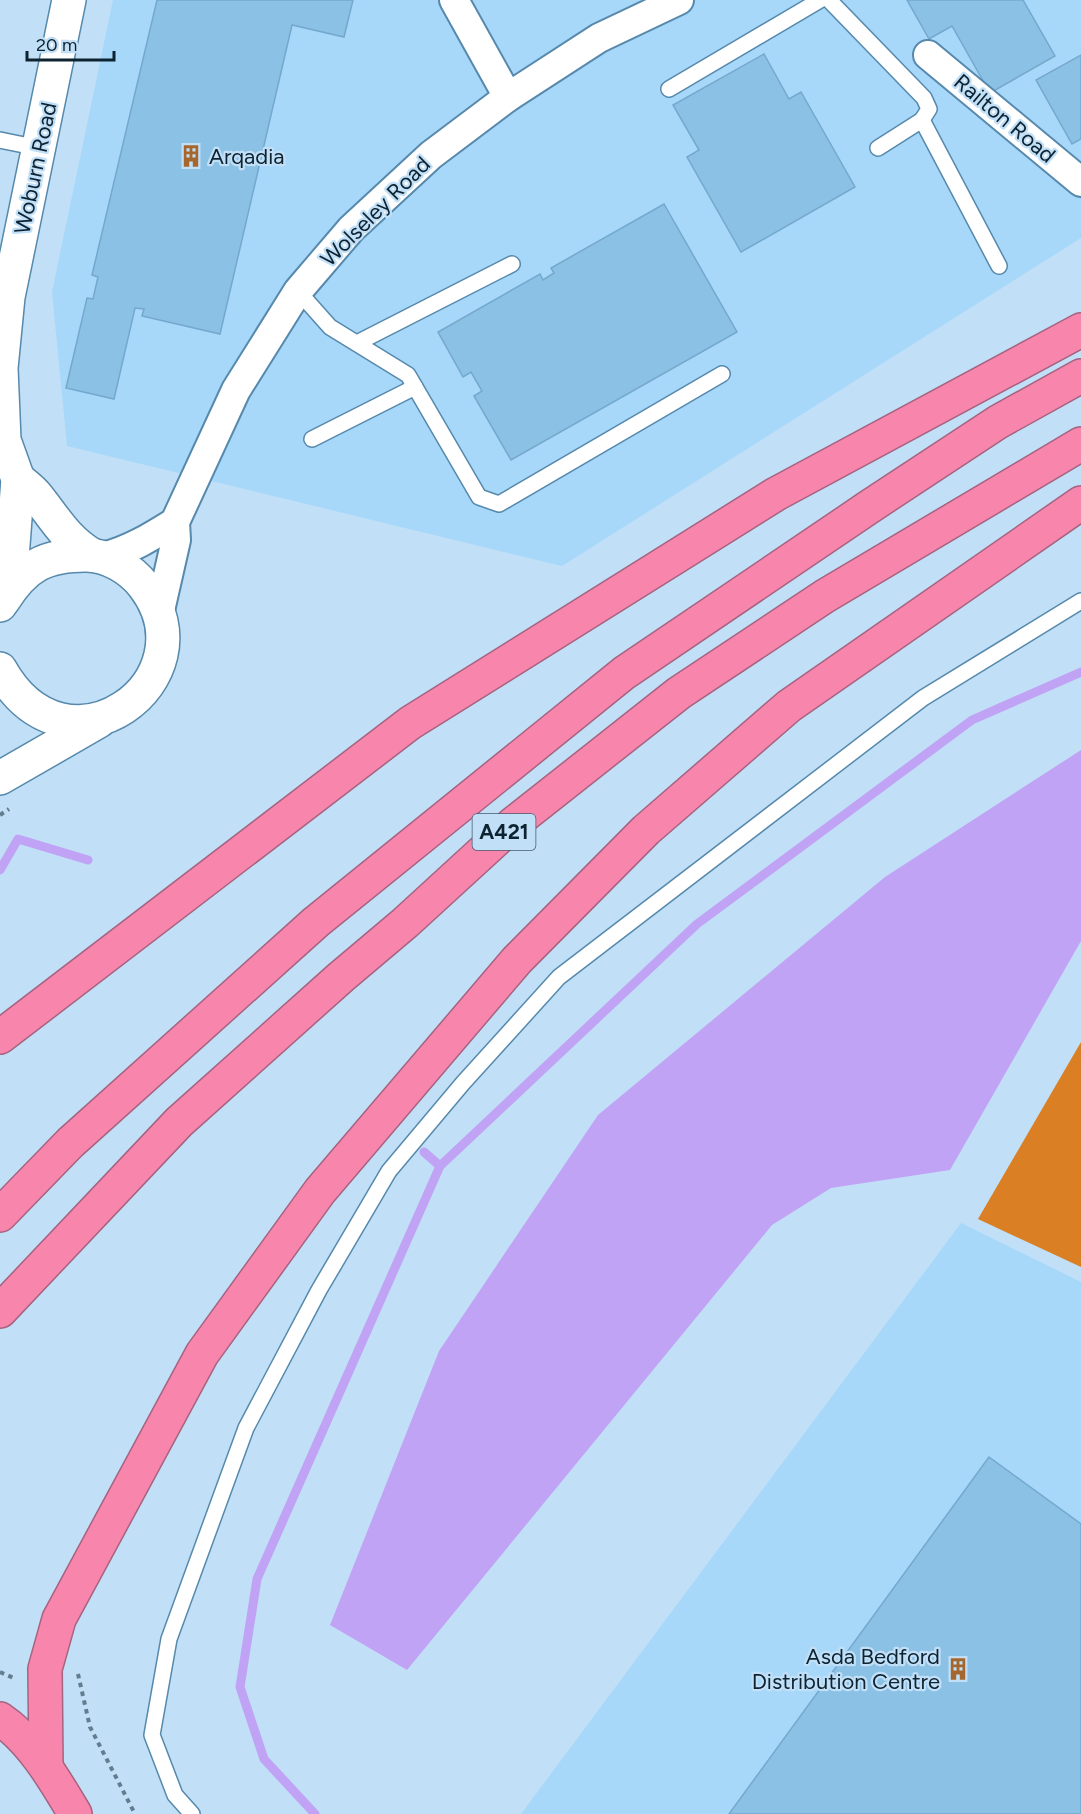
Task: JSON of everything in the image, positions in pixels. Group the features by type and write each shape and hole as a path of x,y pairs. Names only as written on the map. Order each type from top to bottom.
{"highway":[{"path":"0,1037 410,723 776,494 1081,330"},
{"name":"A421","path":"0,1215 70,1143 316,922 624,673 868,507 998,422 1081,376"},
{"name":"A421","path":"0,1311 179,1122 522,817 679,693 825,596 1081,444"},
{"path":"46,1766 45,1669 59,1619 202,1354 320,1191 517,960 646,830 789,706 1081,503"},
{"path":"0,1719 46,1766 75,1814"}],"main road":[{"name":"Woburn Road","path":"0,606 12,558 18,479 4,440 1,368 8,297 69,0"},
{"name":"Woburn Road","path":"18,479 35,494 60,530 77,547 122,566 138,578 151,595 159,615"},
{"path":"0,606 15,581 37,564 64,555 97,556"},
{"path":"0,778 126,707 145,689 158,666 162,641 159,615"},
{"path":"0,669 13,691 31,708 54,718 78,722 103,718"},
{"path":"0,669 0,714"}],"street":[{"path":"454,0 508,97"},
{"name":"Wolseley Road","path":"159,615 176,540 175,522 237,390 298,291 351,229 430,155 508,97 599,38 679,0"},
{"name":"Railton Road","path":"928,55 1081,182"},
{"path":"97,556 122,552 140,544 175,522"}],"lane":[{"path":"669,89 820,0"},
{"path":"829,0 924,98 929,109 922,120 878,148"},
{"path":"922,120 999,266"},
{"path":"0,140 39,148"},
{"path":"357,343 512,264"},
{"path":"298,291 330,327 408,375 479,497 499,504 722,374"},
{"path":"312,439 415,387"},
{"path":"192,1814 175,1795 152,1735 169,1639 246,1428 319,1290 389,1171 463,1083 559,977 923,698 1081,601"}],"shaded area":[{"path":"113,0 1081,0 1081,238 562,566 67,446 52,292"},
{"path":"1081,750 1081,941 950,1170 831,1188 772,1225 407,1670 330,1625 439,1351 598,1115 885,877"},
{"path":"1081,1042 1081,1267 978,1219"},
{"path":"961,1223 1081,1282 1081,1814 521,1814"}],"building":[{"name":"Arqadia","path":"157,0 353,0 344,37 292,25 220,334 142,316 144,309 135,308 114,399 66,388 87,298 93,299 98,277 92,275"},
{"path":"907,0 1023,0 1055,56 990,93 952,26 929,39"},
{"path":"764,54 789,99 801,92 855,187 741,252 687,157 699,150 673,105"},
{"path":"1081,55 1081,139 1072,144 1036,80"},
{"path":"664,204 737,332 511,460 474,396 482,391 471,372 463,377 438,332 540,274 543,280 554,273 551,268"},
{"name":"Asda Bedford Distribution Centre","path":"989,1457 1081,1524 1081,1814 729,1814"}],"waterway":[{"path":"315,1814 264,1759 240,1687 257,1579 440,1166 697,924 972,720 1081,672"},
{"path":"0,870 18,839 88,860"},
{"path":"424,1152 440,1166"}],"place":[{"name":"Arqadia","path":"191,156"},
{"name":"Asda Bedford Distribution Centre","path":"958,1669"}]}
